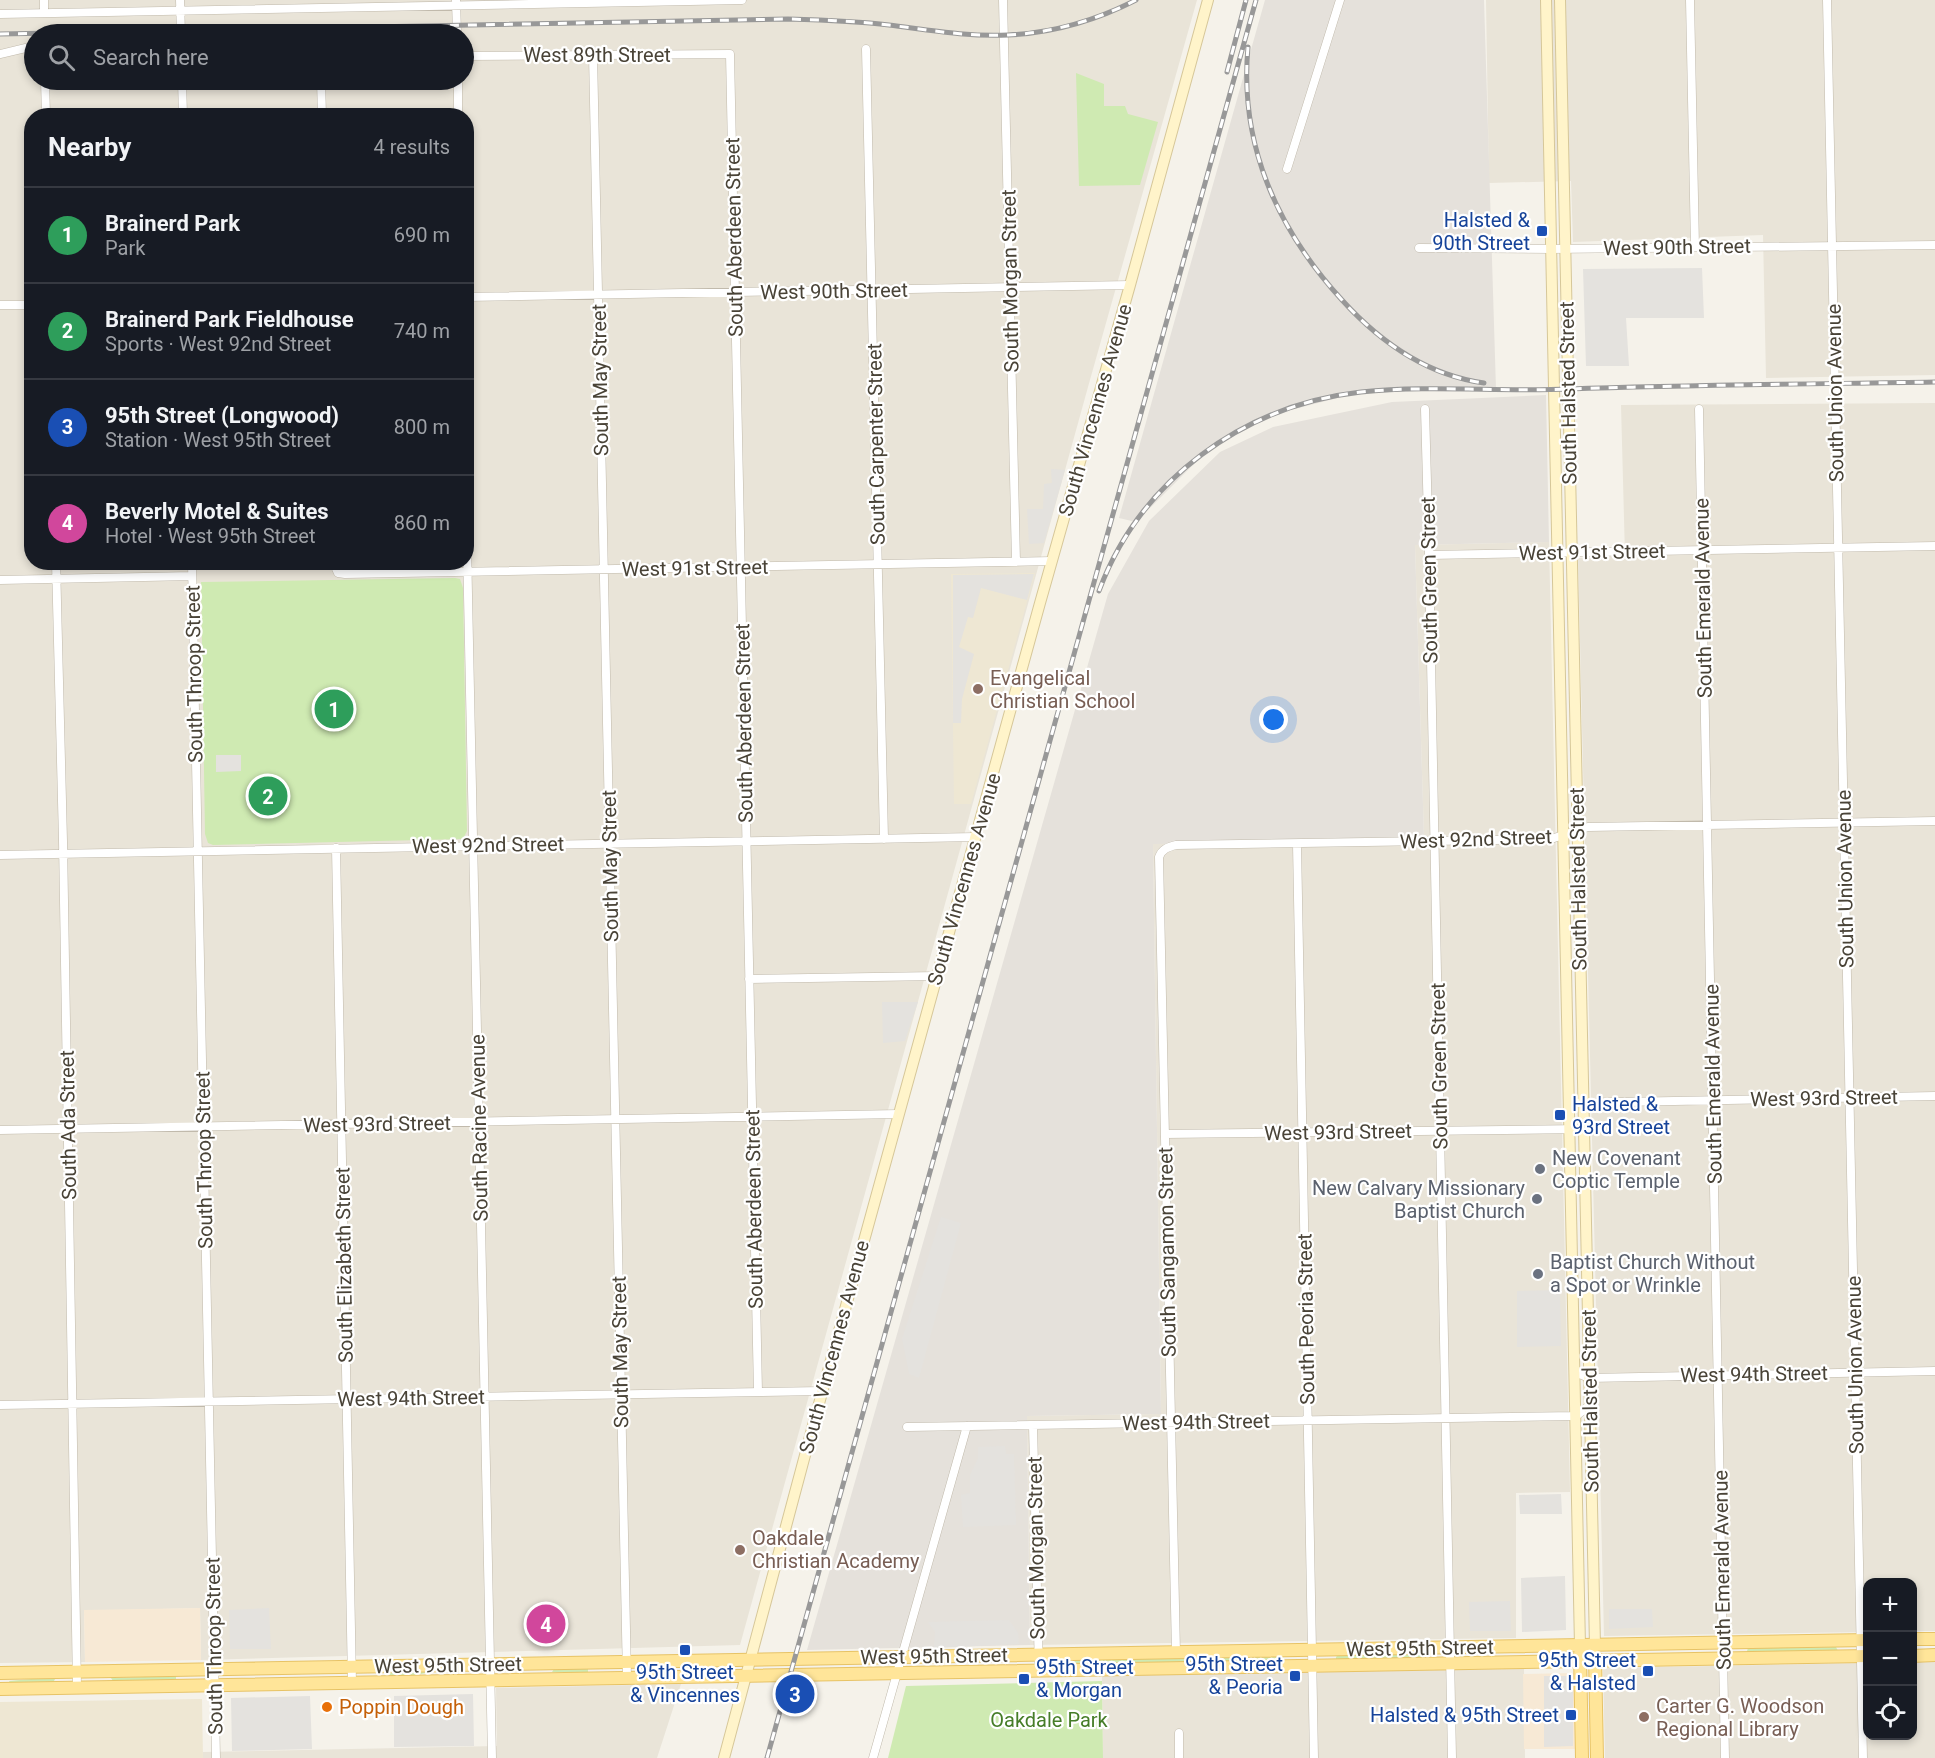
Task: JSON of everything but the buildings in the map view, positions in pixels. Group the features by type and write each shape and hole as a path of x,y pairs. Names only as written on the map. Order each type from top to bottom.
{"main road":[{"name":"South Vincennes Avenue","path":"724,1758 744,1676 822,1391 1208,0"},
{"name":"South Halsted Street","path":"1546,0 1582,1758"},
{"name":"South Halsted Street","path":"1560,0 1597,1758"},
{"path":"1917,1639 1935,1639"},
{"name":"West 95th Street","path":"0,1673 1863,1640"},
{"path":"1917,1656 1935,1655"},
{"name":"West 95th Street","path":"0,1689 1863,1656"}],"street":[{"path":"44,0 44,13"},
{"path":"180,0 181,24"},
{"path":"0,14 317,4 742,0"},
{"name":"South Morgan Street","path":"1003,0 1016,562"},
{"path":"1287,169 1340,0"},
{"path":"1690,0 1695,247"},
{"name":"South Union Avenue","path":"1827,0 1855,1373 1864,1632"},
{"path":"456,3 457,24"},
{"path":"0,54 24,47"},
{"name":"South Carpenter Street","path":"866,49 884,839"},
{"name":"South May Street","path":"593,54 627,1678"},
{"name":"West 89th Street","path":"474,56 730,54"},
{"name":"South Aberdeen Street","path":"730,54 758,1392"},
{"path":"45,90 46,108"},
{"path":"182,90 183,108"},
{"path":"321,90 322,108"},
{"path":"458,90 458,108"},
{"name":"West 90th Street","path":"1419,248 1935,245"},
{"name":"West 90th Street","path":"474,297 1130,285"},
{"path":"0,305 24,305"},
{"name":"South Green Street","path":"1425,409 1452,1758"},
{"name":"South Emerald Avenue","path":"1699,409 1725,1758"},
{"name":"West 91st Street","path":"1429,555 1935,546"},
{"name":"West 91st Street","path":"337,570 338,573 468,572 1052,561"},
{"name":"South Ada Street","path":"56,570 77,1687"},
{"name":"South Throop Street","path":"192,570 216,1758"},
{"name":"South Racine Avenue","path":"468,572 492,1758"},
{"path":"0,580 192,576"},
{"name":"West 92nd Street","path":"1161,852 1167,847 1176,845 1434,843 1551,839 1588,827 1935,821"},
{"name":"West 92nd Street","path":"0,855 975,837"},
{"name":"South Peoria Street","path":"1297,844 1314,1758"},
{"name":"South Elizabeth Street","path":"336,848 352,1682"},
{"name":"South Sangamon Street","path":"1161,852 1159,868 1176,1653"},
{"path":"749,979 937,976"},
{"name":"West 93rd Street","path":"1568,1103 1935,1096"},
{"name":"West 93rd Street","path":"0,1130 899,1114"},
{"name":"West 93rd Street","path":"1165,1134 1584,1129"},
{"name":"West 94th Street","path":"1575,1372 1589,1378 1935,1371"},
{"name":"West 94th Street","path":"0,1405 822,1391"},
{"path":"1576,1416 1590,1405"},
{"name":"West 94th Street","path":"907,1427 1576,1416"},
{"name":"South Morgan Street","path":"1033,1425 1039,1671"},
{"path":"873,1758 967,1426"},
{"name":"South Union Avenue","path":"1863,1758 1864,1686"},
{"path":"1179,1733 1179,1758"}],"shaded area":[{"path":"0,0 1197,0 740,1645 201,1660 200,1608 84,1611 85,1662 0,1663"},
{"path":"1265,0 1484,0 1496,389 1357,393 1271,415 1206,452 1136,522 1119,518"},
{"path":"1486,0 1935,0 1935,375 1766,378 1763,235 1573,242 1571,181 1489,183"},
{"path":"1702,268 1704,318 1626,318 1629,366 1586,366 1583,269"},
{"path":"1546,395 1549,542 1415,545 1424,837 1153,844 1161,1414 1027,1416 1030,1645 807,1650 1108,594 1149,521 1220,452 1273,427 1392,402"},
{"path":"1935,403 1935,1631 1917,1631 1917,1578 1863,1578 1863,1632 1604,1636 1578,558 1625,556 1621,405"},
{"path":"1051,469 1065,470 1044,543 1029,544 1027,509 1043,509 1044,484 1052,483"},
{"path":"1549,542 1570,1492 1516,1493 1516,1638 1030,1645 1027,1416 1161,1414 1153,843 1424,837 1415,545"},
{"name":"Evangelical Christian School","path":"1035,573 971,804 954,804 951,574"},
{"path":"1034,574 1027,600 981,588 973,618 968,617 959,647 974,654 962,699 961,723 953,723 953,575"},
{"path":"216,755 241,755 241,771 216,772"},
{"path":"882,1002 918,1002 905,1041 883,1043"},
{"path":"941,1217 961,1223 919,1378 909,1374 902,1339"},
{"path":"1560,1290 1561,1346 1517,1347 1517,1291"},
{"path":"1005,1446 1006,1454 1014,1454 1016,1525 963,1527 961,1495 970,1493 970,1475 978,1458 978,1447"},
{"path":"1561,1494 1562,1514 1520,1514 1519,1495"},
{"path":"1565,1576 1566,1630 1522,1632 1521,1578"},
{"path":"1510,1601 1511,1631 1470,1631 1469,1602"},
{"path":"200,1608 201,1660 85,1662 84,1610"},
{"path":"269,1608 271,1649 230,1649 229,1610"},
{"path":"1609,1609 1652,1609 1653,1627 1609,1629"},
{"path":"1009,1620 1018,1633 1019,1644 934,1648 935,1632 928,1622"},
{"path":"1935,1661 1935,1758 1605,1758 1603,1668 1863,1663 1863,1740 1917,1740 1917,1662"},
{"path":"1524,1669 1525,1758 1103,1758 1102,1674"},
{"path":"1574,1673 1575,1749 1524,1749 1523,1674"},
{"path":"1544,1676 1573,1676 1573,1746 1544,1747"},
{"path":"681,1684 657,1758 203,1758 203,1752 497,1746 496,1688"},
{"path":"473,1694 474,1746 394,1747 394,1696"},
{"path":"310,1696 312,1749 232,1751 231,1698"},
{"path":"202,1699 203,1758 0,1758 0,1702"}],"green space":[{"path":"1076,73 1104,84 1104,106 1125,106 1128,114 1158,122 1140,185 1079,186"},
{"path":"460,579 463,588 467,831 463,839 213,845 208,843 205,834 201,582"},
{"path":"1836,1647 1838,1651 1747,1652 1748,1648"},
{"path":"1426,1654 1427,1658 1336,1660 1338,1655"},
{"path":"1278,1657 1278,1661 1075,1665 1073,1663 1075,1660"},
{"path":"588,1668 588,1673 552,1672 554,1669"},
{"path":"387,1672 431,1672 411,1676 386,1675"},
{"path":"176,1676 176,1680 113,1681 111,1678"},
{"path":"53,1677 55,1679 53,1683 10,1683 9,1681"},
{"name":"Oakdale Park","path":"1102,1681 1103,1758 888,1758 906,1686"}],"railway":[{"path":"474,25 788,19 864,23 963,34 1008,35 1041,32 1074,24 1106,14 1136,0"},
{"path":"1227,72 1246,0"},
{"path":"767,1758 1256,0"},
{"path":"0,34 24,34"},
{"path":"1248,47 1247,83 1250,117 1267,183 1281,214 1319,273 1342,300 1388,343 1443,373 1484,383"},
{"path":"1099,591 1117,551 1141,515 1169,483 1201,455 1237,431 1276,413 1318,400 1361,392 1413,389 1543,390 1935,382"}],"place":[{"name":"Halsted & 90th Street","path":"1542,231"},
{"name":"Evangelical Christian School","path":"978,689"},
{"name":"Brainerd Park","path":"334,709"},
{"name":"Brainerd Park Fieldhouse","path":"268,796"},
{"name":"Halsted & 93rd Street","path":"1560,1115"},
{"name":"New Covenant Coptic Temple","path":"1540,1169"},
{"name":"New Calvary Missionary Baptist Church","path":"1537,1199"},
{"name":"Baptist Church Without a Spot or Wrinkle","path":"1538,1274"},
{"name":"Oakdale Christian Academy","path":"740,1550"},
{"name":"Beverly Motel & Suites","path":"546,1624"},
{"name":"95th Street & Vincennes","path":"685,1650"},
{"name":"95th Street & Halsted","path":"1648,1671"},
{"name":"95th Street & Peoria","path":"1295,1676"},
{"name":"95th Street & Morgan","path":"1024,1679"},
{"name":"95th Street (Longwood)","path":"795,1694"},
{"name":"Poppin Dough","path":"327,1707"},
{"name":"Halsted & 95th Street","path":"1571,1715"},
{"name":"Carter G. Woodson Regional Library","path":"1644,1717"}]}
